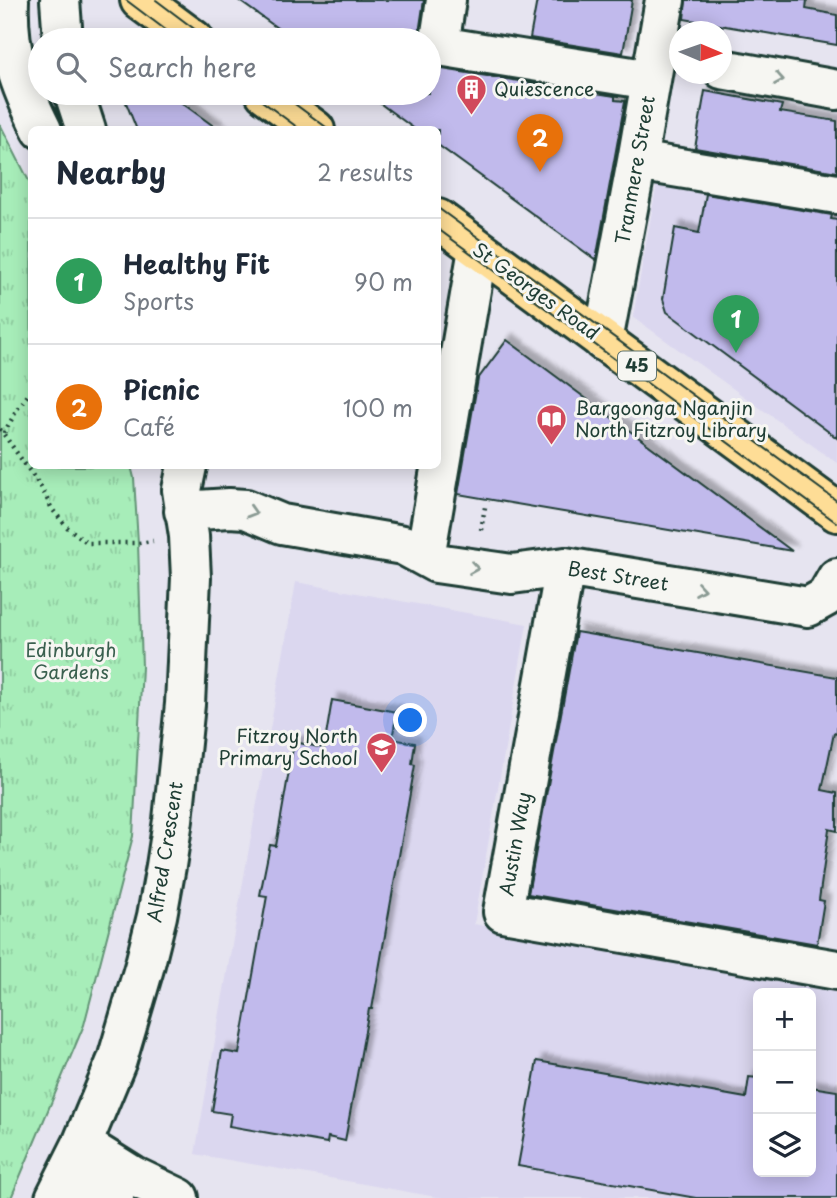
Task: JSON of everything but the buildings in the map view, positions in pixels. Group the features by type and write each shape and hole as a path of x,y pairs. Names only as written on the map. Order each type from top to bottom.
{"highway":[{"path":"140,0 178,28"},
{"path":"282,105 310,126"},
{"name":"St Georges Road","path":"441,221 837,512"}],"street":[{"path":"9,0 10,36 15,65 28,102"},
{"path":"60,0 62,28"},
{"path":"441,33 446,0"},
{"name":"Tranmere Street","path":"603,341 637,161 662,67 665,0"},
{"path":"441,46 662,67"},
{"path":"732,71 837,90"},
{"path":"29,105 39,126"},
{"path":"78,105 86,126"},
{"path":"87,105 87,126"},
{"path":"637,161 837,194"},
{"path":"431,559 478,249"},
{"name":"Best Street","path":"181,494 229,508 246,509 282,524 403,545 431,559 512,574 565,566 808,607 826,597 837,578"},
{"name":"Alfred Crescent","path":"68,1173 117,1060 157,916 166,866 185,704 191,578 181,494"},
{"name":"Austin Way","path":"565,566 503,912 837,970"},
{"path":"68,1173 133,1176 167,1193"},
{"path":"68,1173 114,1198"}],"path":[{"path":"28,395 2,431 28,468"},
{"path":"28,469 52,509 67,527 88,543 138,543 181,494"}],"shaded area":[{"path":"658,177 837,216 837,463 633,317"},
{"name":"Fitzroy North Primary School","path":"296,582 527,624 474,924 837,988 837,1198 442,1198 195,1154"}],"green space":[{"name":"Edinburgh Gardens","path":"0,124 28,179 28,469 132,469 138,543 142,667 133,836 84,1025 11,1198 0,1198"}],"tram line":[{"path":"126,0 163,28"},
{"path":"156,0 193,28"},
{"path":"267,105 296,126"},
{"path":"296,105 325,126"},
{"path":"441,210 837,501"},
{"path":"441,231 837,523"}],"place":[{"name":"Quiescence","path":"471,116"},
{"name":"Picnic","path":"540,172"},
{"name":"Healthy Fit","path":"736,353"},
{"name":"Bargoonga Nganjin North Fitzroy Library","path":"552,446"},
{"name":"Fitzroy North Primary School","path":"381,774"}]}
